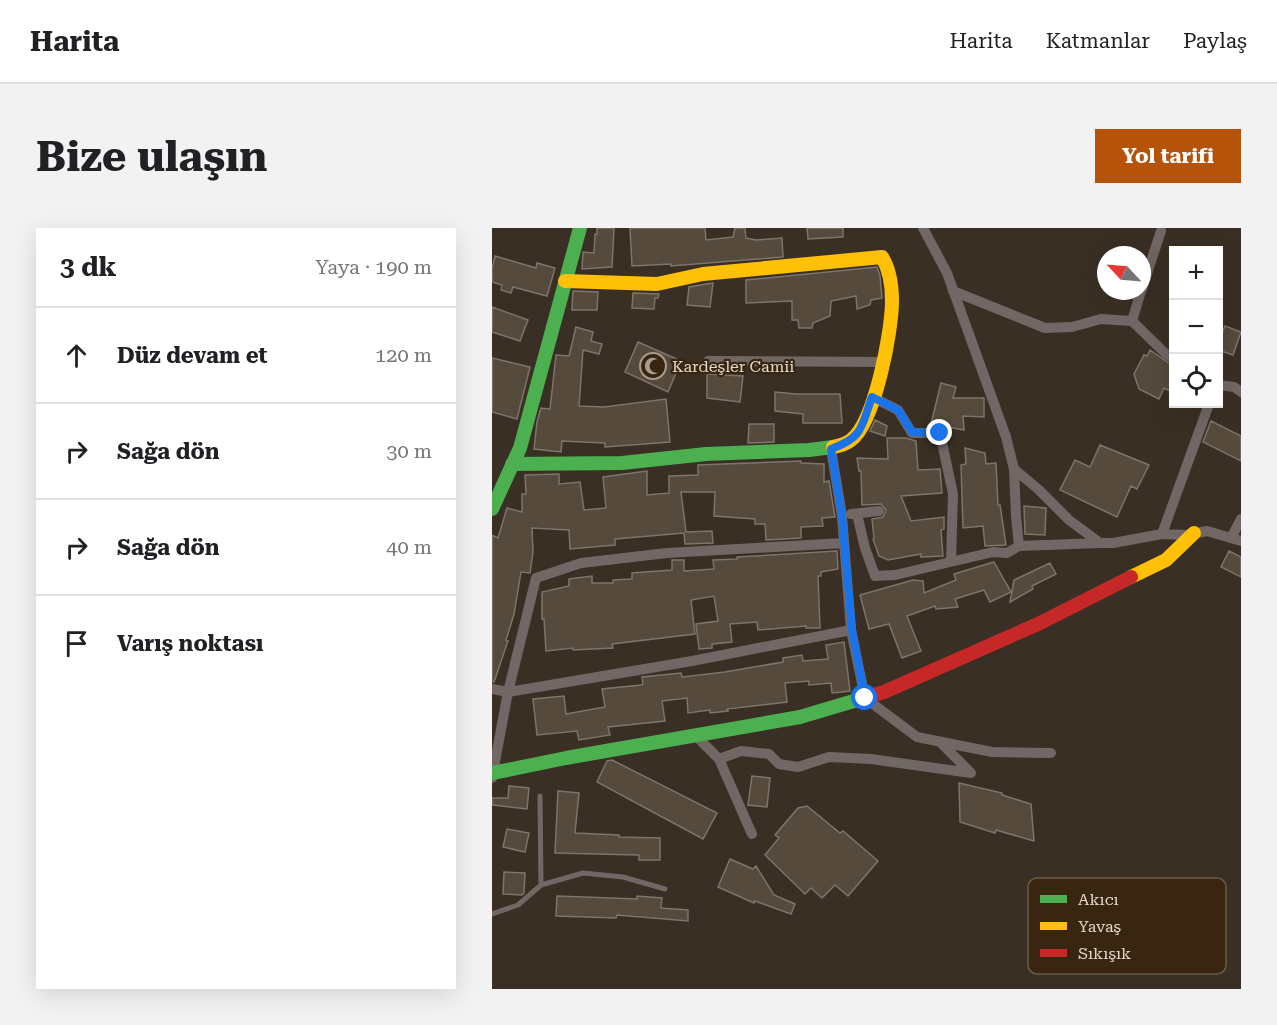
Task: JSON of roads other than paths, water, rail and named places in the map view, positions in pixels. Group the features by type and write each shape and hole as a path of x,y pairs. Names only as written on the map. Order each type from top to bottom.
{"street":[{"path":"492,509 520,448 580,228"},
{"path":"923,228 947,273 1006,437 1014,469 1019,546"},
{"path":"1151,262 1161,231"},
{"path":"512,464 608,464 721,452 831,449 849,442 860,430 872,397 889,339 894,300 887,262 882,257 703,274 657,284 565,281"},
{"path":"953,291 1045,328 1072,327 1101,319 1132,321 1169,356"},
{"path":"1132,321 1139,300"},
{"path":"708,361 883,362"},
{"path":"1223,386 1234,387 1241,392"},
{"path":"872,397 898,410 912,432 940,433 953,494 951,561"},
{"path":"1162,534 1208,408"},
{"path":"831,449 842,516 852,630 865,698 917,737 992,752 1051,753"},
{"path":"1014,469 1069,520 1100,543"},
{"path":"842,516 879,510"},
{"path":"857,514 875,576 895,575 993,552 1007,553 1019,546 1113,543 1162,534 1207,531 1236,539 1241,519"},
{"path":"844,543 667,554 581,563 536,578 508,692 493,776 695,735 800,717 884,692 1038,624 1166,560 1194,533"},
{"path":"492,689 508,692 692,661 852,630"},
{"path":"695,735 719,759 752,834"},
{"path":"719,759 741,751 769,754 779,764 798,767 829,757 871,759 971,773 939,741"}],"lane":[{"path":"540,796 540,885"},
{"path":"492,914 518,905 540,885 583,873 623,877 664,889"}],"place":[{"name":"Kardeşler Camii","path":"653,366"}]}
